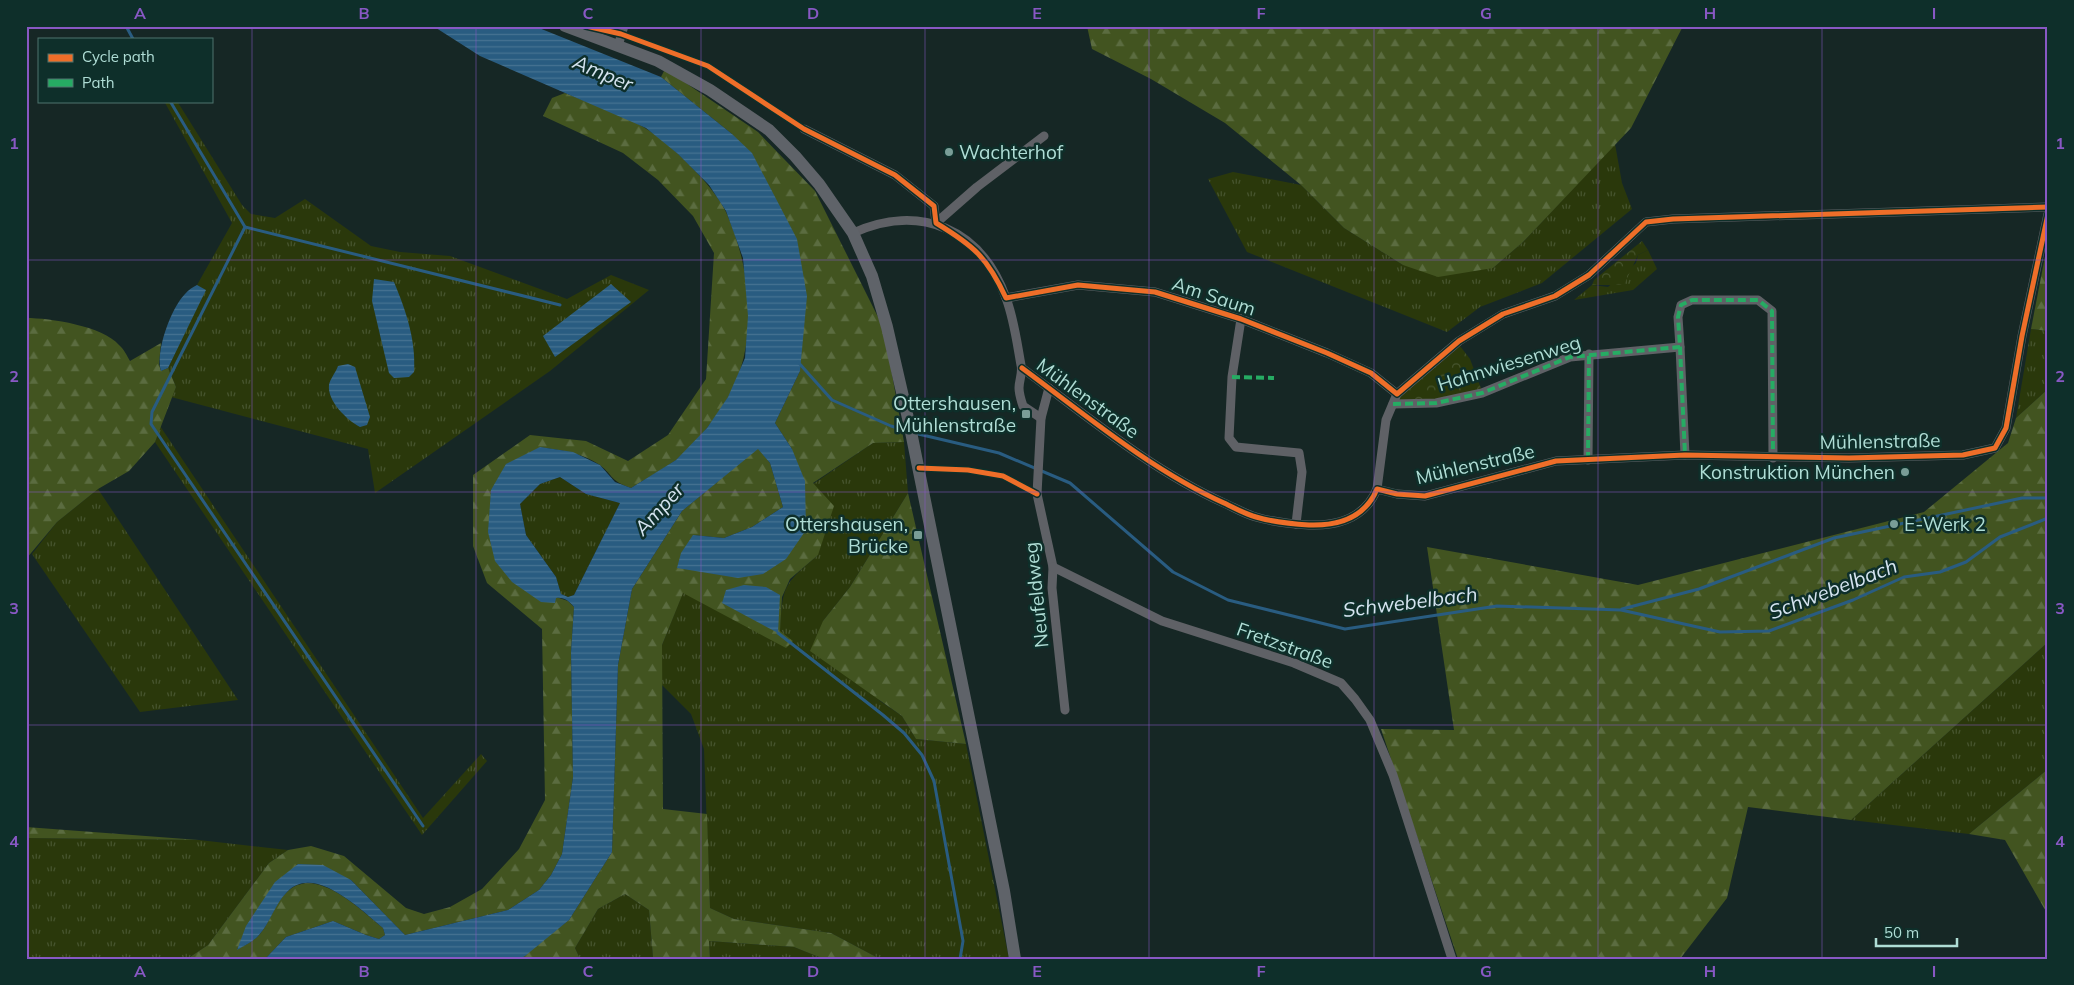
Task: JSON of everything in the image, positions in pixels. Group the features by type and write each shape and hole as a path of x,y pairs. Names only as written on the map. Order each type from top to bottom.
{"main road":[{"path":"565,26 666,66 710,90 769,130 819,184 853,233 877,293 913,440 1004,891 1015,959"}],"street":[{"path":"618,46 624,26"},
{"path":"804,128 895,175 934,206 936,223"},
{"path":"936,223 977,187 1044,136"},
{"path":"1377,489 1386,420 1397,394 1460,341 1503,314 1555,296 1589,275 1646,222 1682,219 2048,207"},
{"name":"Mühlenstraße","path":"853,233 867,227 915,220 936,223 968,242 983,256 1006,298 1022,368 1145,458 1194,490 1256,517 1296,524 1334,525 1346,521 1372,502 1377,489 1397,494 1425,496 1556,461 1685,455 1773,458 1963,455 1995,448 2006,428 2022,336 2048,214"},
{"name":"Am Saum","path":"1006,298 1078,285 1155,292 1240,319 1327,353 1371,373 1397,394"},
{"path":"1685,455 1678,317 1682,305 1692,300 1758,300 1772,311 1773,458"},
{"path":"1240,319 1232,377 1229,438 1236,446 1299,453 1302,472 1296,524"},
{"name":"Hahnwiesenweg","path":"1393,404 1436,403 1482,393 1570,357 1680,347"},
{"path":"1588,460 1589,354"},
{"path":"1022,368 1019,389 1023,406 1041,418"},
{"name":"Neufeldweg","path":"1049,388 1041,418 1037,494 1053,567 1052,588 1065,710"},
{"name":"Fretzstraße","path":"1053,567 1162,621 1294,663 1341,683 1370,720 1393,775 1452,959"}],"green space":[{"path":"1087,26 1683,26 1631,128 1523,242 1493,268 1438,277 1403,265 1344,228 1301,185 1225,123 1151,79 1092,49"},
{"path":"665,69 758,132 815,191 884,329 904,442 873,443 813,483 834,506 818,555 790,579 782,597 780,631 793,641 786,648 683,593 662,645 663,809 707,814 710,908 734,919 831,933 880,959 824,959 794,947 709,941 710,959 651,959 653,957 649,910 625,894 598,909 575,948 580,959 519,959 569,920 612,852 618,665 632,589 682,511 758,448 770,463 783,507 752,527 724,538 693,535 786,559 792,449 775,423 800,371 732,134 661,77"},
{"path":"565,93 616,113 645,128 678,154 712,190 726,212 735,234 741,257 746,281 748,331 744,355 737,378 727,399 691,446 665,467 631,488 615,480 605,469 593,461 571,453 540,447 491,490 556,597 568,601 574,607 571,652 573,777 562,854 551,875 539,890 508,910 405,935 351,880 298,864 237,949 246,945 260,934 287,892 298,885 311,883 324,886 350,901 383,928 385,935 379,939 333,921 286,937 265,959 187,959 208,945 269,863 288,850 311,846 344,856 406,908 424,914 450,907 482,889 519,849 545,800 542,629 487,583 473,546 473,475 530,435 586,441 628,461 668,435 706,379 714,253 693,216 658,180 623,153 543,116 552,98"},
{"path":"165,102 178,102 242,205 251,214 275,218 305,199 371,246 400,252 450,256 567,299 611,275 649,290 550,371 375,493 368,449 171,397 176,387 168,368 205,290 197,285 232,223"},
{"path":"1615,144 1622,183 1632,209 1542,283 1480,307 1447,332 1247,252 1208,179 1233,172 1301,185 1344,228 1403,265 1493,268 1523,242"},
{"path":"1642,241 1648,250 1638,255 1624,285 1592,285 1594,280"},
{"path":"2048,241 2048,331 2031,329"},
{"path":"1648,250 1657,269 1633,290 1574,300 1592,285 1608,287 1636,263 1638,255"},
{"path":"26,318 76,324 89,328 111,338 121,347 130,361 161,343 159,364 161,371 168,368 176,387 155,442 129,471 98,489 57,522 26,559"},
{"path":"2031,329 2048,331 2048,389 2016,418"},
{"path":"1460,346 1470,359 1482,391 1435,402 1396,403 1399,394"},
{"path":"2048,389 2048,642 1851,820 1748,807 1727,898 1680,959 1458,959 1381,729 1454,730 1427,547 1638,585 1924,512 2008,443 2016,418"},
{"path":"160,426 423,818 481,754 487,761 422,835 155,442"},
{"path":"904,442 908,493 850,587 823,621 880,701 902,716 916,739 966,744 1009,959 880,959 831,933 734,919 710,908 704,749 691,714 662,685 662,645 683,592 780,631 782,604 787,587 791,580 818,555 813,484 873,443"},
{"path":"560,477 586,494 620,503 574,595 568,597 561,594 556,577 526,535 520,504 540,484"},
{"path":"98,489 238,700 140,712 32,554 57,522"},
{"path":"908,493 966,744 916,739 902,716 810,651 823,621 850,587"},
{"path":"2048,642 2048,769 1969,834 1851,820"},
{"path":"2048,769 2048,915 2005,840 1969,834"},
{"path":"26,827 199,840 26,838"},
{"path":"26,838 199,840 288,850 269,863 208,945 187,959 26,959"},
{"path":"625,894 649,910 653,957 580,959 575,948 598,909"},
{"path":"709,941 794,947 824,959 710,959"}],"water":[{"name":"Amper","path":"433,26 534,26 661,77 732,134 752,153 797,239 807,296 800,371 775,423 792,449 805,481 806,530 786,559 763,574 738,578 677,568 681,553 693,535 724,538 752,527 783,507 770,463 758,449 682,511 632,589 618,665 612,852 569,920 525,956 519,959 265,959 286,937 333,921 379,939 385,935 383,928 337,892 310,883 298,884 287,892 279,902 259,935 237,950 246,926 275,882 298,864 323,865 351,880 405,935 508,910 539,890 551,875 562,854 573,777 571,652 574,607 568,601 561,598 556,598 555,603 541,602 512,582 495,561 488,532 491,490 506,464 540,447 573,452 600,465 615,482 631,488 676,460 707,428 728,397 745,358 748,316 743,258 726,211 709,185 678,154 646,128 480,56","holes":["560,477 586,494 620,503 574,595 568,597 561,594 556,577 526,535 520,504 540,484"]},
{"path":"374,279 394,282 402,304 412,337 414,372 409,377 394,378 389,373 372,301"},
{"path":"611,284 631,302 555,357 543,336"},
{"path":"197,285 206,290 168,368 161,371 160,353 170,320 180,301 188,291"},
{"path":"348,364 355,367 370,417 367,425 360,427 349,420 339,409 329,391 329,385 338,366"},
{"path":"744,585 766,587 780,595 778,633 722,603 726,590"}],"waterway":[{"path":"126,26 132,38"},
{"path":"171,102 245,227 152,412 151,424 423,826"},
{"path":"245,227 560,305"},
{"name":"Schwebelbach","path":"798,362 832,400 891,426 908,431"},
{"name":"Schwebelbach","path":"914,433 999,453 1070,483 1173,572 1228,600 1345,629 1497,606 1621,610 1720,632 1769,631 1853,600 1904,577 1940,572 1966,562 2000,537 2048,518"},
{"path":"1622,609 1699,589 1834,538 2022,498 2048,498"},
{"path":"778,633 883,715 904,733 922,755 934,781 963,941 960,959"}],"marked path":[{"path":"1393,404 1436,403 1482,393 1570,357 1680,347 1678,317 1681,305 1692,300 1758,300 1772,311 1773,458"},
{"path":"1680,347 1685,455"},
{"path":"1588,460 1589,354"},
{"path":"1232,377 1274,378"}],"cycle path":[{"path":"586,26 621,34 708,66 804,129 895,175 934,206 936,223 970,246 986,262 1006,298 1078,285 1155,292 1241,319 1327,353 1371,373 1397,394 1459,341 1503,314 1555,296 1589,275 1646,222 1673,219 2048,207"},
{"path":"1022,368 1120,441 1197,490 1256,517 1296,524 1320,525 1340,522 1358,513 1365,507 1377,489 1397,494 1425,496 1556,461 1685,455 1849,458 1963,455 1995,448 2006,428 2022,336 2048,214"},
{"path":"919,468 968,470 1003,476 1037,494"}],"place":[{"name":"Wachterhof","path":"949,152"},
{"name":"Ottershausen, Mühlenstraße","path":"1026,414"},
{"name":"Konstruktion München","path":"1905,472"},
{"name":"E-Werk 2","path":"1894,524"},
{"name":"Ottershausen, Brücke","path":"918,535"}]}
